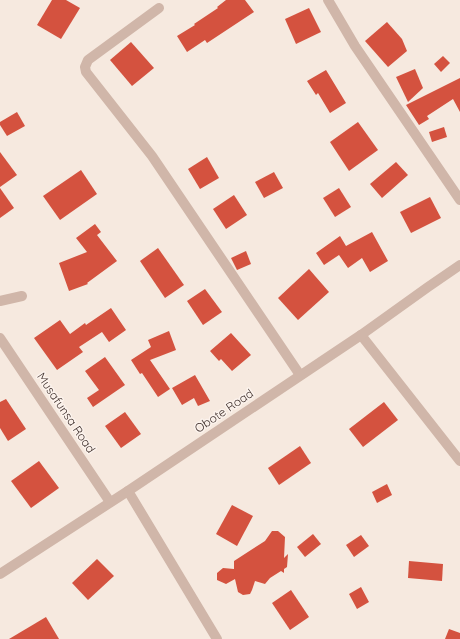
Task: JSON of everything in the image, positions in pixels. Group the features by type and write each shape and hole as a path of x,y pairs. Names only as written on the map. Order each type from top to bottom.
{"street":[{"path":"328,0 355,46 460,200"},
{"path":"159,8 88,60 85,67 86,72 152,156 300,375"},
{"name":"Obote Road","path":"0,574 128,491 361,335 460,265"},
{"path":"0,301 22,296"},
{"path":"361,335 460,461"},
{"name":"Musafunsa Road","path":"0,338 110,502"},
{"path":"128,491 217,639"}],"building":[{"path":"52,0 66,0 80,8 61,39 37,25"},
{"path":"226,0 245,0 254,12 207,43 205,40 187,52 177,36 195,25 194,24 218,8 217,7"},
{"path":"309,8 321,32 296,44 285,19"},
{"path":"387,22 402,39 407,51 388,67 365,41"},
{"path":"131,42 154,68 132,86 110,60"},
{"path":"443,56 450,63 441,72 434,64"},
{"path":"415,69 423,88 408,102 396,77"},
{"path":"326,70 346,103 330,113 318,93 316,95 307,81"},
{"path":"460,78 460,112 453,99 427,116 429,119 419,125 406,105"},
{"path":"17,112 25,126 7,136 0,125 0,122"},
{"path":"358,122 378,150 349,171 330,142"},
{"path":"444,127 447,137 432,142 429,132"},
{"path":"0,152 17,175 0,187"},
{"path":"207,157 219,178 200,189 188,169"},
{"path":"396,162 408,175 382,198 370,184"},
{"path":"81,170 97,194 60,220 43,196"},
{"path":"274,172 283,188 264,198 255,182"},
{"path":"0,188 14,208 0,218"},
{"path":"339,188 351,207 335,217 323,198"},
{"path":"234,195 247,215 226,229 213,209"},
{"path":"430,197 441,218 411,233 400,212"},
{"path":"95,224 101,232 97,235 117,261 87,283 88,284 69,291 59,263 87,252 76,238"},
{"path":"372,232 388,261 370,272 362,258 348,268 339,255 324,265 316,253 340,236 346,246"},
{"path":"158,248 184,285 165,298 140,261"},
{"path":"246,251 251,264 237,270 231,258"},
{"path":"309,269 329,292 298,320 278,298"},
{"path":"205,289 222,312 203,325 187,301"},
{"path":"111,308 126,330 109,342 102,332 79,347 83,352 57,370 34,338 60,320 70,334 85,323 86,325"},
{"path":"169,331 176,350 150,360 170,389 158,397 142,373 140,374 131,360 151,347 148,340"},
{"path":"231,333 251,355 232,371 221,359 219,361 210,351"},
{"path":"105,357 125,385 93,407 87,398 99,390 85,371"},
{"path":"195,375 210,401 198,406 194,398 182,405 172,388"},
{"path":"6,399 26,429 8,441 0,428 0,402"},
{"path":"384,402 398,420 363,447 349,429"},
{"path":"125,412 141,434 121,448 105,426"},
{"path":"300,446 311,463 279,485 268,468"},
{"path":"39,461 59,488 31,508 11,481"},
{"path":"387,484 392,495 377,503 372,492"},
{"path":"232,505 253,516 237,546 216,534"},
{"path":"272,531 278,531 285,537 284,558 288,554 287,567 284,569 284,573 281,571 270,578 265,584 255,581 250,594 243,595 238,592 235,579 226,584 217,580 217,573 223,568 234,569 234,561 265,541"},
{"path":"313,534 321,544 305,557 297,547"},
{"path":"361,535 369,546 354,557 346,545"},
{"path":"97,559 114,576 88,600 72,583"},
{"path":"409,561 443,564 442,581 408,578"},
{"path":"361,587 369,602 357,609 349,594"},
{"path":"291,590 309,617 290,630 272,603"},
{"path":"46,617 59,639 9,639"},
{"path":"449,629 460,633 460,639 445,639"}]}
